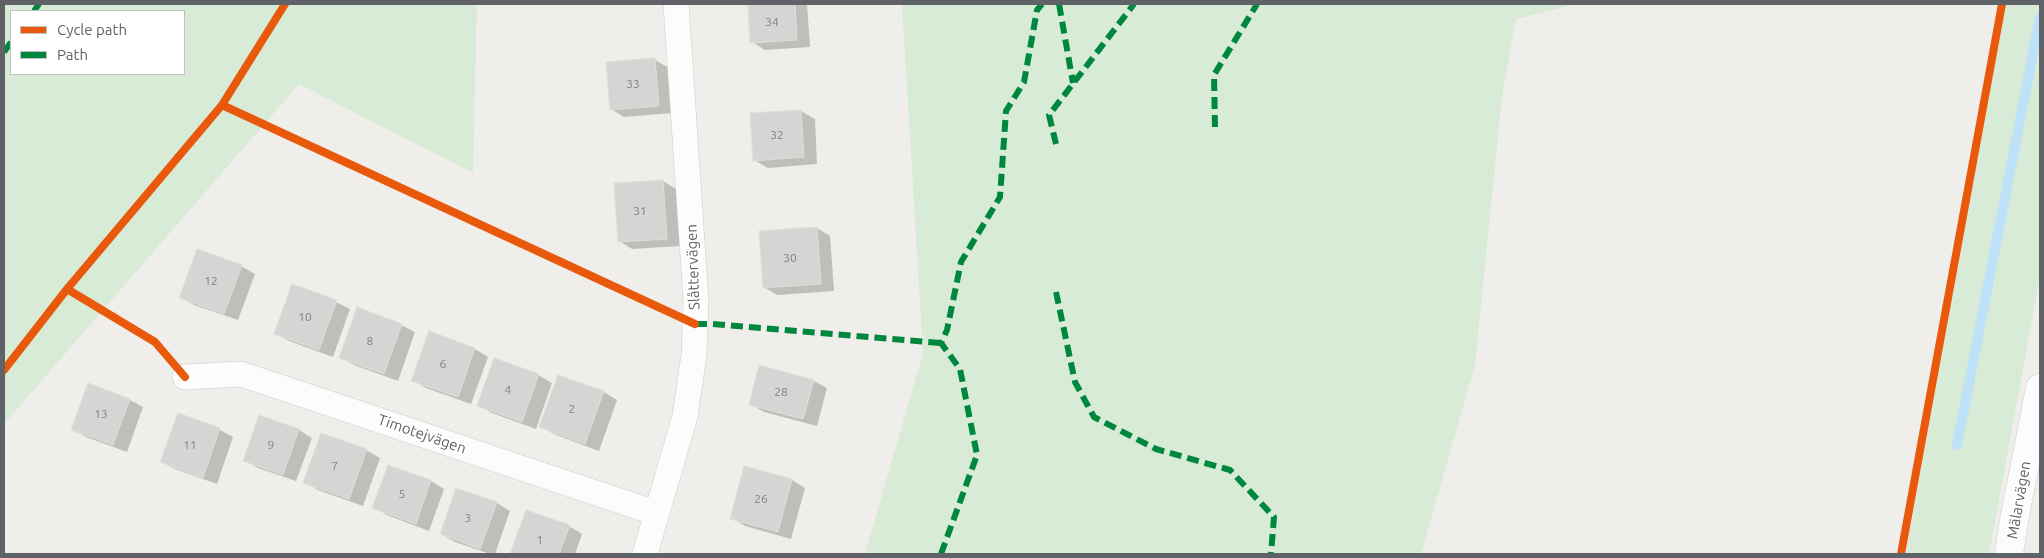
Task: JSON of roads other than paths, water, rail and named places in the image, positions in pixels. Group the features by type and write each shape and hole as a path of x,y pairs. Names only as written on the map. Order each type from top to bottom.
{"street":[{"name":"Slåttervägen","path":"645,554 685,416 694,355 696,301 676,4"},
{"name":"Timotejvägen","path":"184,377 241,374 656,513"},
{"name":"Mälarvägen","path":"2009,554 2040,388"}],"waterway":[{"path":"1957,445 2040,17"}]}
